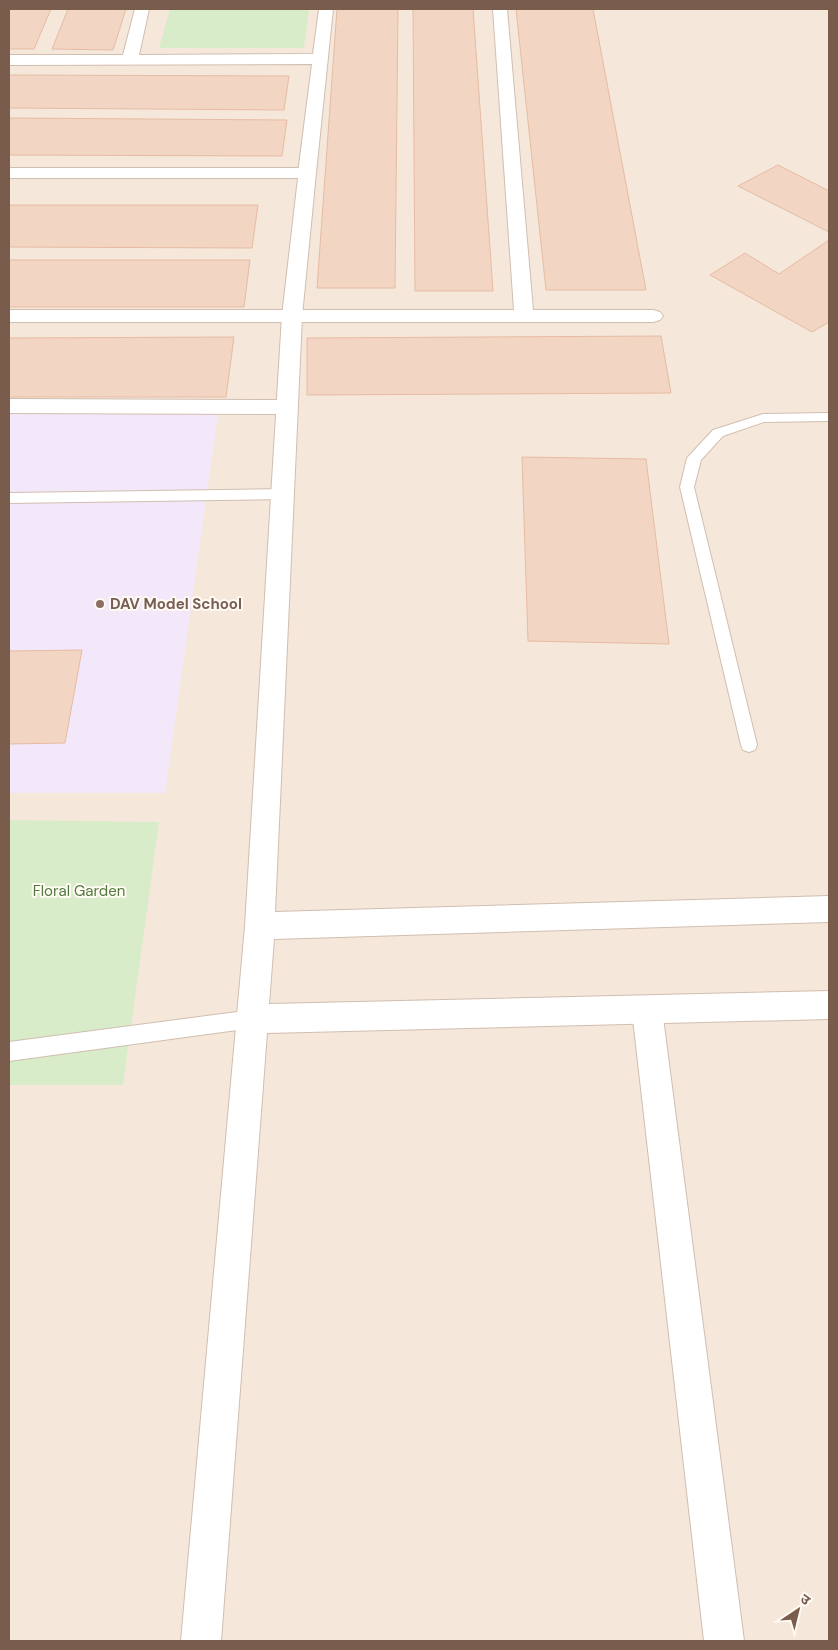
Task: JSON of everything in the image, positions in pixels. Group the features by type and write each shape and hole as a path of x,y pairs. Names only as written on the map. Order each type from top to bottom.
{"street":[{"path":"130,60 142,9"},
{"path":"200,1641 260,926 292,316 326,9"},
{"path":"500,9 524,316"},
{"path":"9,60 320,59"},
{"path":"9,174 307,173"},
{"path":"9,316 654,316"},
{"path":"9,406 287,407"},
{"path":"260,926 829,909"},
{"path":"252,1019 829,1006"},
{"path":"647,1010 724,1641"}],"lane":[{"path":"749,745 687,487 694,458 718,433 763,418 829,417"},
{"path":"9,498 282,494"},
{"path":"9,1052 252,1019"}],"shaded area":[{"path":"9,9 829,9 829,1641 9,1641"},
{"name":"DAV Model School","path":"9,414 218,414 165,793 9,793"}],"green space":[{"path":"170,9 309,9 304,48 159,48"},
{"name":"Floral Garden","path":"9,820 159,822 123,1085 9,1085"}],"building":[{"path":"9,9 51,9 34,49 9,49"},
{"path":"68,9 126,9 113,50 52,49"},
{"path":"337,9 398,9 395,288 317,288"},
{"path":"413,9 473,9 493,291 415,291"},
{"path":"516,9 593,9 646,290 546,290"},
{"path":"9,75 289,76 284,110 9,108"},
{"path":"9,118 287,120 282,156 9,155"},
{"path":"778,165 829,191 829,232 738,186"},
{"path":"9,205 258,205 252,248 9,247"},
{"path":"829,240 829,322 812,332 710,275 745,253 779,274"},
{"path":"9,260 250,260 244,307 9,307"},
{"path":"661,336 671,393 307,395 307,338"},
{"path":"234,337 226,397 9,397 9,338"},
{"path":"522,457 646,459 669,644 528,641"},
{"path":"82,650 65,743 9,744 9,651"}],"place":[{"name":"DAV Model School","path":"100,604"}]}
